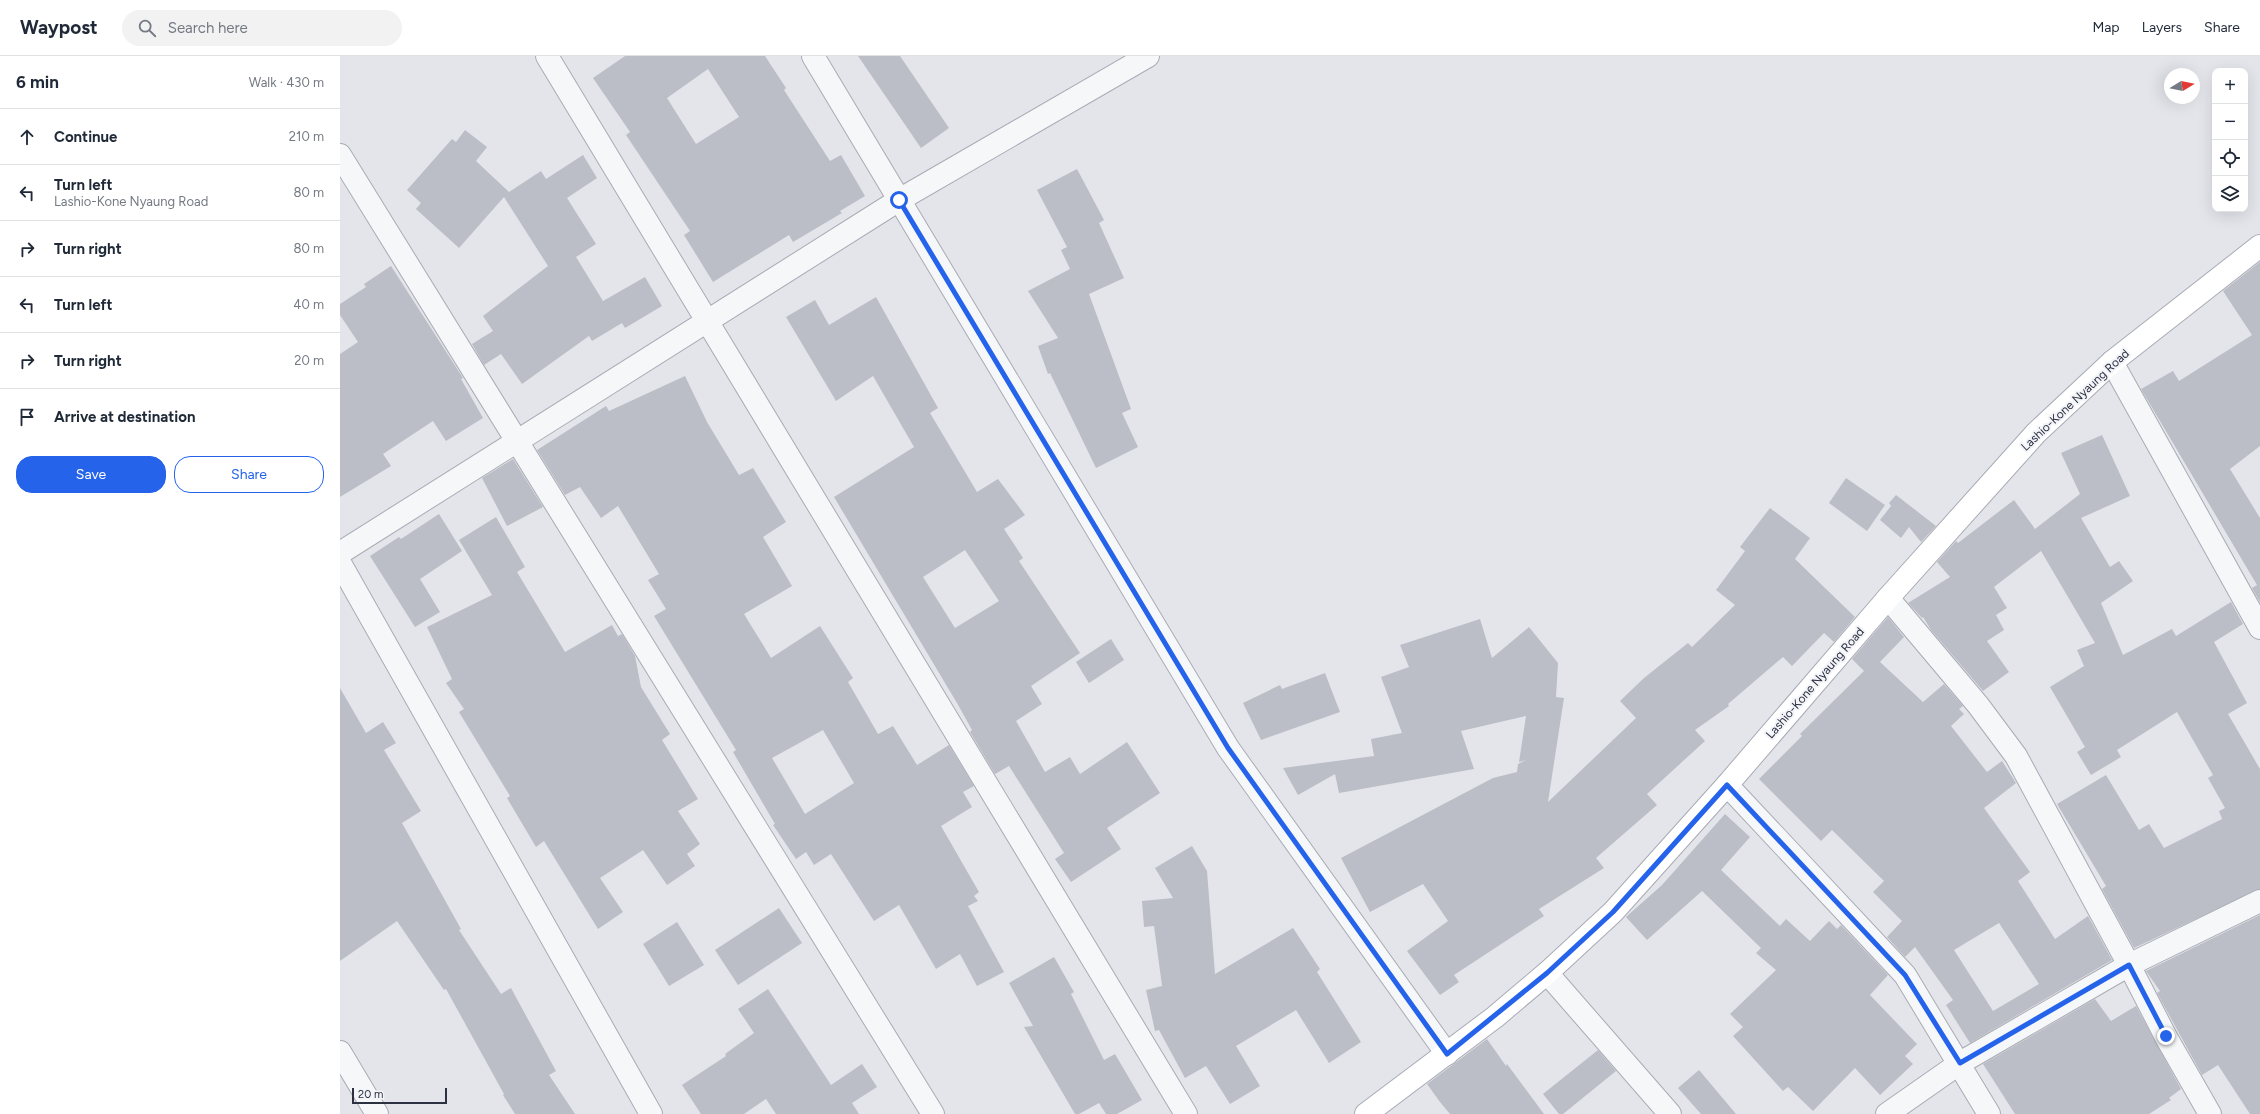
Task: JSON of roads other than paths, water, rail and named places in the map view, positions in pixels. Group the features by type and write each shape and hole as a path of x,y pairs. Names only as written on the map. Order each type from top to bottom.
{"main road":[{"name":"Lashio-Kone Nyaung Road","path":"1376,1111 1547,973 1613,912 1727,785 1888,598 2036,433 2112,362 2260,246"}],"street":[{"path":"548,56 1186,1114"},
{"path":"813,56 1228,748 1447,1054"},
{"path":"340,553 899,200 1148,56"},
{"path":"340,155 933,1114"},
{"path":"2112,362 2260,628"},
{"path":"340,563 651,1114"},
{"path":"1888,598 1978,705 2016,756 2210,1114"},
{"path":"1727,785 1905,975 1960,1063 1989,1114"},
{"path":"1887,1114 1960,1063 2129,965 2260,900"},
{"path":"1547,973 1670,1114"},
{"path":"340,1052 377,1114"}]}
